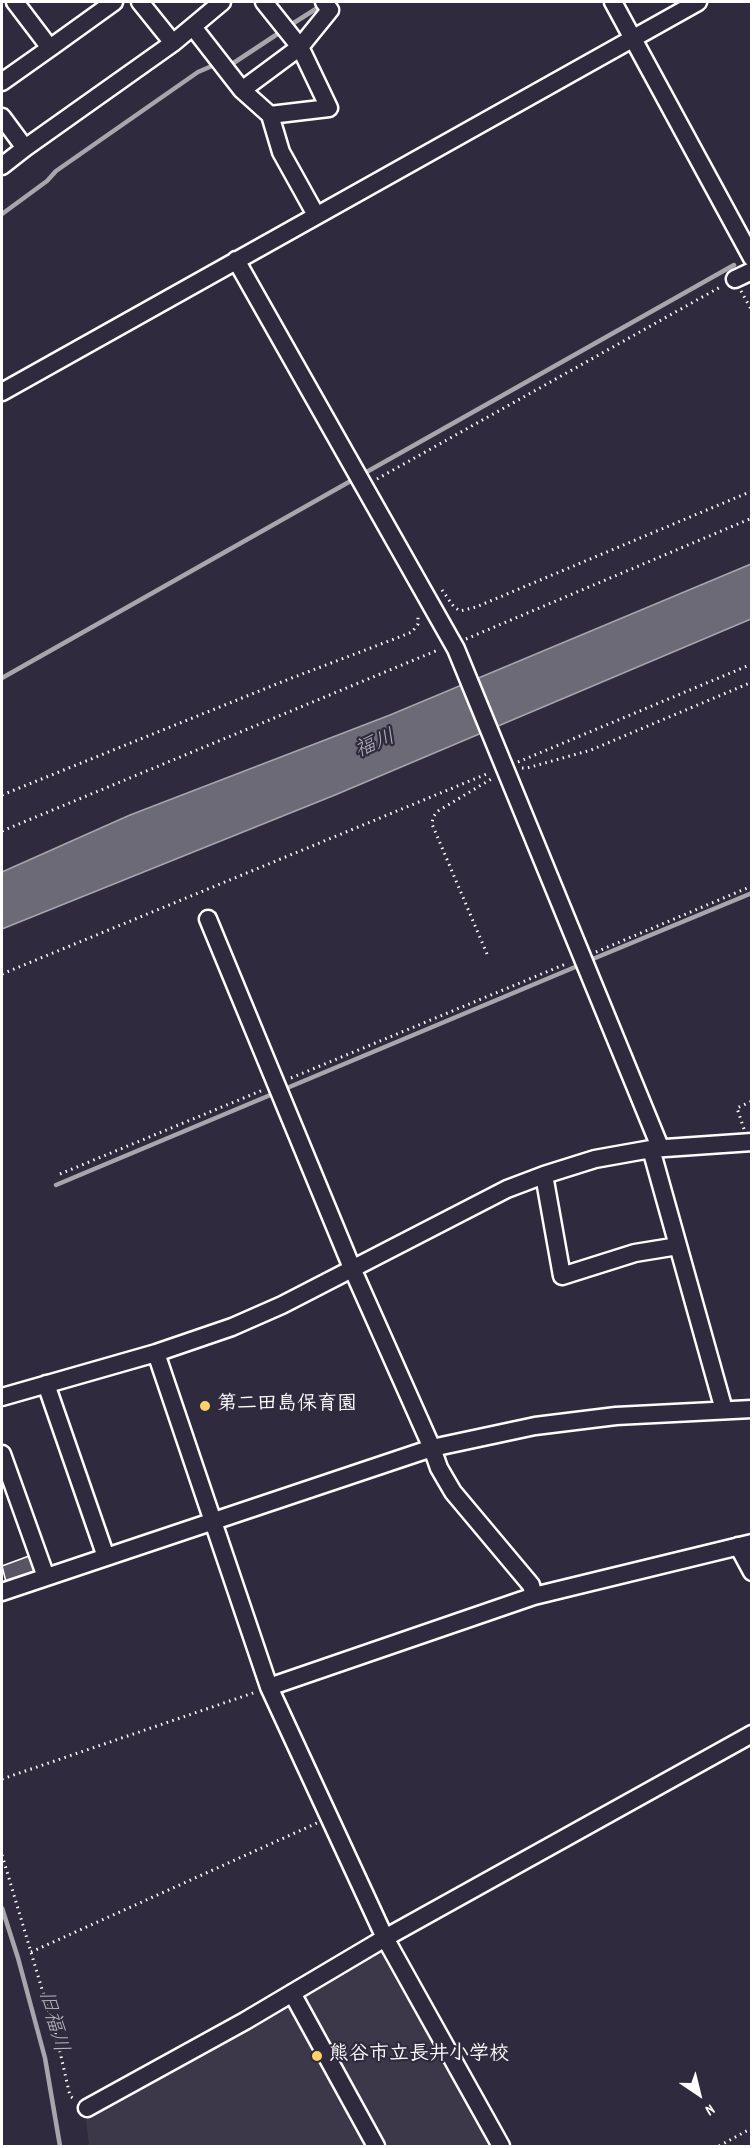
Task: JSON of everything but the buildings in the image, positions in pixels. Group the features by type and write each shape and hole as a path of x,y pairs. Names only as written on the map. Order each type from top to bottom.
{"street":[{"path":"15,2 50,48"},
{"path":"2,82 114,2"},
{"path":"140,2 173,43"},
{"path":"2,166 173,43 222,2"},
{"path":"264,2 300,47 329,108 270,115"},
{"path":"242,90 300,47 330,10 324,2"},
{"path":"613,2 752,258"},
{"path":"2,392 698,2"},
{"path":"193,27 242,90 270,115 280,152 316,215"},
{"path":"2,117 25,148"},
{"path":"236,260 455,647 583,957 655,1148 678,1246 724,1410"},
{"path":"735,279 752,271"},
{"path":"208,919 352,1268 440,1468 453,1492 531,1586 534,1596"},
{"path":"2,1397 156,1353 232,1328 282,1305 507,1189 544,1175 595,1159 655,1148 750,1142"},
{"path":"544,1175 562,1276 635,1253 678,1246"},
{"path":"156,1353 269,1687 385,1938 501,2146"},
{"path":"46,1384 106,1557"},
{"path":"2,1592 432,1448 544,1425 616,1416 752,1409"},
{"path":"2,1454 45,1577"},
{"path":"269,1687 534,1596 745,1545 752,1572"},
{"path":"87,2108 245,2020 385,1938 752,1734"},
{"path":"292,1993 376,2146"}],"path":[{"path":"365,486 735,279 752,311"},
{"path":"441,588 454,607 460,611 476,607 752,491"},
{"path":"2,831 305,704 455,647 752,518"},
{"path":"2,795 412,632 418,624 418,612"},
{"path":"2,975 752,664"},
{"path":"503,766 527,768 591,750 752,682"},
{"path":"487,954 432,824 433,817 438,812 490,782 503,766"},
{"path":"60,1174 752,886"},
{"path":"750,1142 737,1107 752,1101"},
{"path":"2,1779 269,1687"},
{"path":"31,1952 329,1818"},
{"path":"2,1854 58,2043 70,2096 87,2108"},
{"path":"719,2146 752,2128"}],"shaded area":[{"name":"熊谷市立長井小学校","path":"376,1952 382,1952 492,2146 89,2146 86,2120 92,2113"}],"water":[{"name":"福川","path":"751,564 751,619 335,795 2,929 2,872 130,815 390,715"}],"waterway":[{"path":"289,26 322,5"},
{"path":"229,66 282,31"},
{"path":"2,214 47,181 56,171 198,72 212,66 218,67"},
{"path":"363,474 734,265"},
{"path":"2,678 356,478"},
{"path":"588,961 752,893"},
{"path":"56,1185 580,965"},
{"name":"旧福川","path":"2,1908 45,2058 60,2146"}],"place":[{"name":"第二田島保育園","path":"205,1406"},
{"name":"熊谷市立長井小学校","path":"317,2056"}]}
